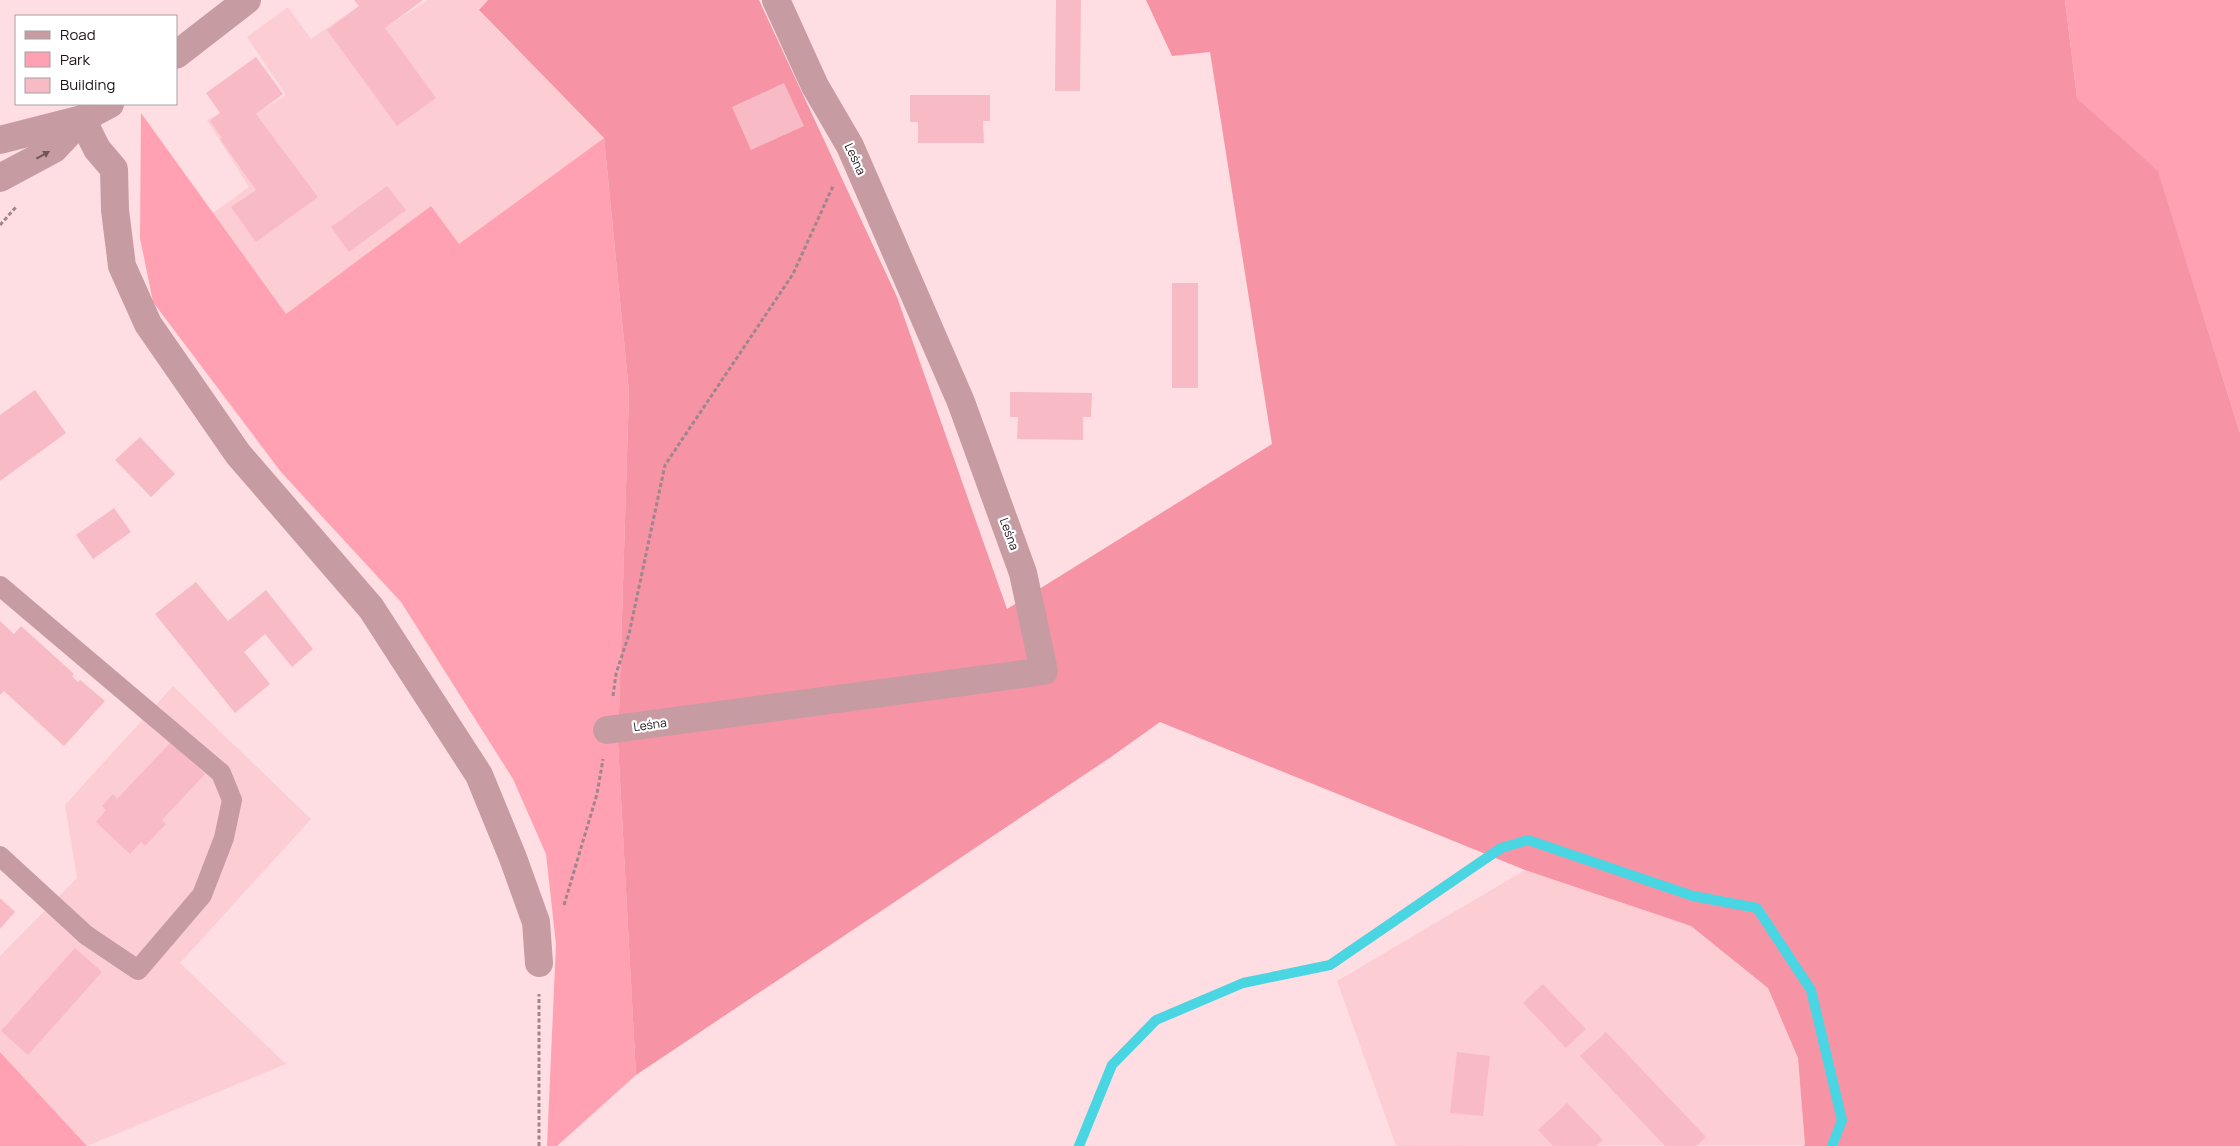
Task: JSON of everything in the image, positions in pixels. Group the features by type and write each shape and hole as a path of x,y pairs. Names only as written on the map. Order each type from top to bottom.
{"street":[{"path":"178,53 248,0"},
{"name":"Leśna","path":"607,730 1044,671 1023,573 964,411 850,146 816,86 776,0"},
{"path":"0,140 82,119 108,105"},
{"path":"0,178 54,149 82,119"},
{"path":"82,119 96,149 114,169 115,210 122,266 148,324 238,454 371,608 479,775 513,858 536,922 539,963"}],"lane":[{"path":"0,586 221,773 232,800 224,838 202,895 138,970 86,934 0,856"}],"path":[{"path":"564,906 597,794 616,674 629,634 665,465 793,274 850,146"},
{"path":"539,963 539,1146"}],"shaded area":[{"path":"428,0 488,0 479,11 604,138 459,245 431,207 286,314 213,213 249,187 207,120 220,113 256,114 286,95 247,37 288,7 311,39 359,6 378,32"},
{"path":"488,0 759,0 897,297 1007,609 1272,444 1210,52 1172,56 1146,0 2065,0 2077,98 2158,171 2240,433 2240,1146 1802,1146 1805,1145 1798,1058 1768,988 1691,926 1525,870 1160,722 1111,757 636,1075 618,743 629,392 604,138 479,10"},
{"path":"173,686 311,819 180,963 286,1064 87,1146 0,1052 0,956 77,878 65,805"},
{"path":"1525,870 1691,926 1768,988 1798,1058 1805,1145 1396,1146 1337,981"}],"green space":[{"path":"2065,0 2240,0 2240,433 2158,172 2077,98"},
{"path":"141,113 286,314 431,206 459,244 604,138 629,392 618,743 636,1075 557,1146 547,1146 556,944 546,854 513,779 401,602 281,472 153,302 140,238"},
{"path":"0,1052 87,1146 0,1146"}],"building":[{"path":"354,0 423,0 385,28 436,98 397,126 327,30 359,6"},
{"path":"1056,0 1081,0 1080,91 1055,91"},
{"path":"256,57 283,94 256,114 318,197 256,242 231,207 256,190 220,139 222,138 210,121 220,113 206,93"},
{"path":"784,83 804,126 751,150 732,107"},
{"path":"910,95 990,95 990,121 983,121 984,143 918,143 918,122 910,122"},
{"path":"387,186 406,210 349,252 331,227"},
{"path":"1172,283 1198,283 1198,388 1172,388"},
{"path":"35,390 66,433 0,481 0,415"},
{"path":"1010,392 1092,393 1091,417 1083,417 1083,440 1017,439 1018,417 1010,417"},
{"path":"140,437 175,474 151,497 115,460"},
{"path":"114,508 131,532 93,559 76,535"},
{"path":"196,582 228,621 266,590 313,649 292,667 265,634 244,652 270,684 235,713 155,614"},
{"path":"0,621 14,634 21,626 74,674 72,676 78,682 80,680 105,701 64,746 4,691 0,695"},
{"path":"171,742 205,774 162,820 166,824 145,846 141,842 130,854 96,822 106,810 102,806 113,794 117,799"},
{"path":"0,898 15,912 0,929"},
{"path":"75,948 102,972 28,1055 1,1031"},
{"path":"1543,984 1586,1029 1566,1048 1523,1003"},
{"path":"1606,1032 1706,1137 1696,1146 1665,1146 1580,1056"},
{"path":"1457,1052 1490,1056 1483,1116 1450,1113"},
{"path":"1567,1103 1603,1140 1596,1146 1553,1146 1538,1130"}],"waterway":[{"path":"1079,1146 1112,1065 1156,1020 1243,983 1330,965 1501,848 1528,840 1693,896 1757,908 1811,990 1842,1120 1832,1146"}]}
